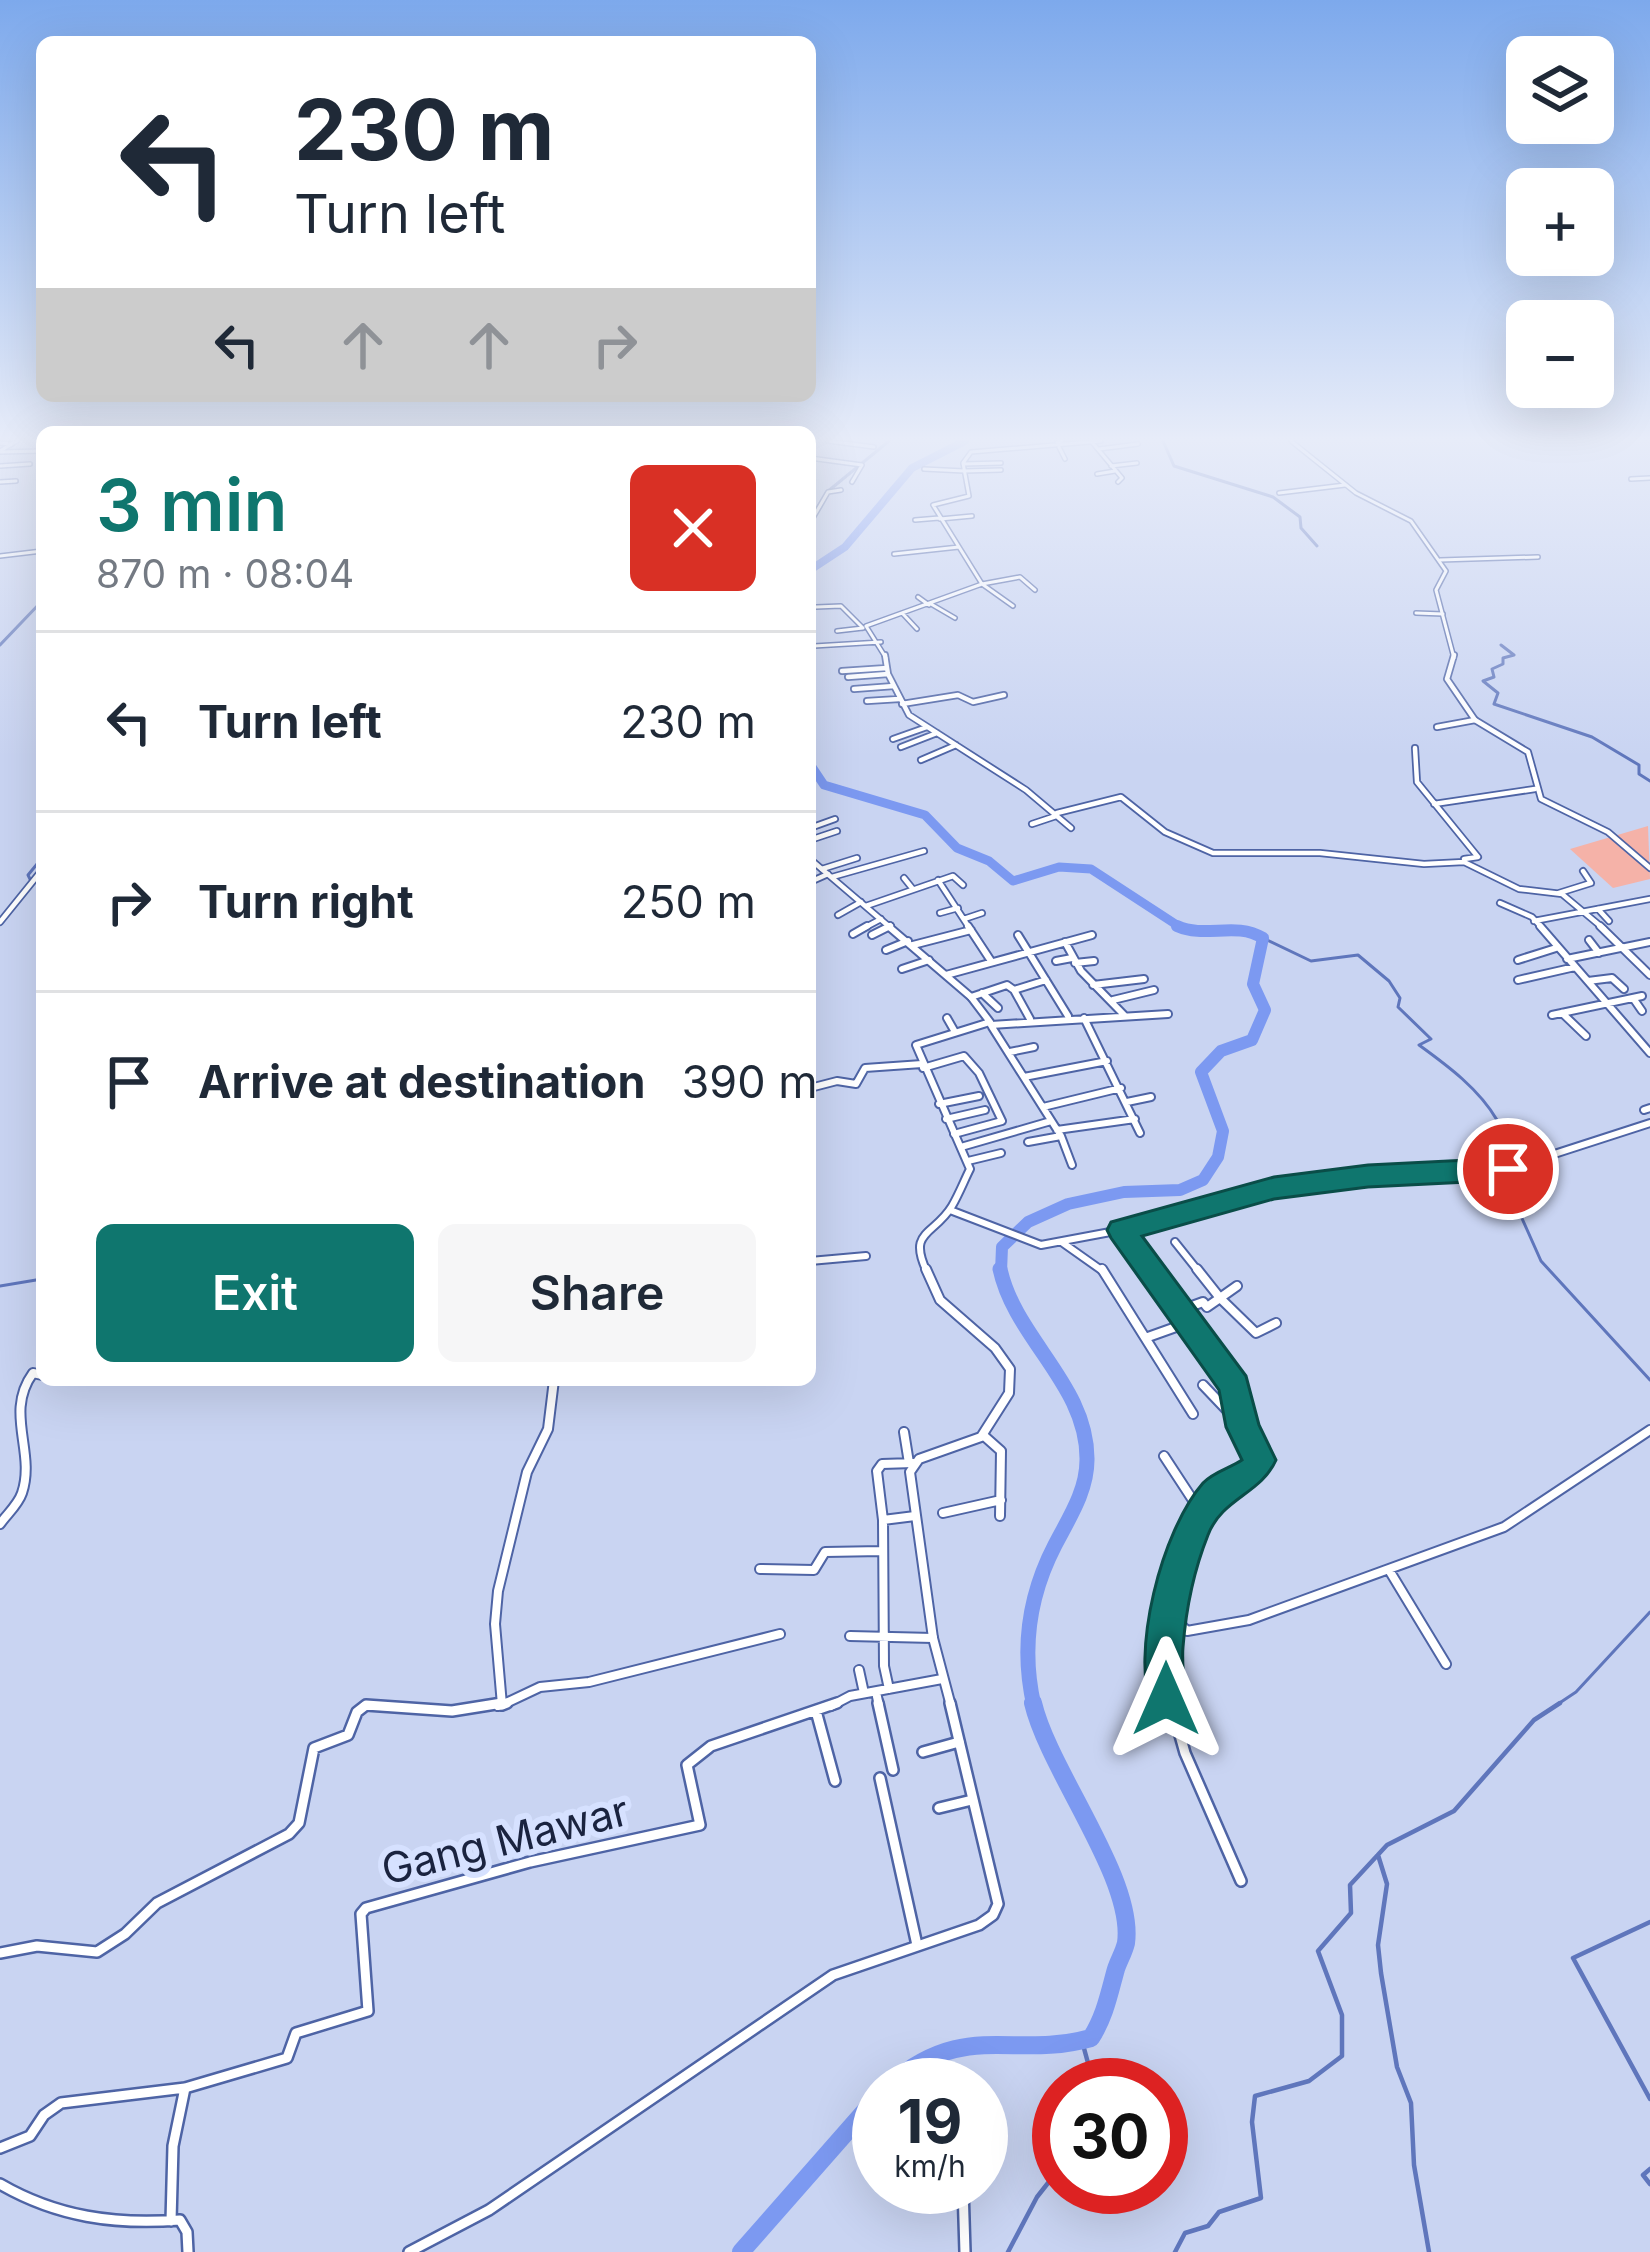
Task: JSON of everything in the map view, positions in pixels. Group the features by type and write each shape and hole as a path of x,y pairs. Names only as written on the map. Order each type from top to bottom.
{"street":[{"path":"1430,546 1446,574 1436,590 1455,660 1447,682 1476,720 1528,751 1535,789 1546,803 1608,832 1650,868"},
{"path":"894,554 958,547 982,584 1012,605"},
{"path":"0,556 36,551"},
{"path":"1440,560 1538,557"},
{"path":"837,631 865,628 982,584 1019,577 1035,590"},
{"path":"918,598 955,617"},
{"path":"817,607 841,606 881,642 901,702 927,727 1071,828"},
{"path":"880,611 889,618"},
{"path":"1416,613 1443,614"},
{"path":"903,614 917,629"},
{"path":"816,646 881,642"},
{"path":"842,671 888,671"},
{"path":"848,677 888,671"},
{"path":"854,689 894,686"},
{"path":"867,701 958,695 973,702 1004,695"},
{"path":"1437,727 1476,720"},
{"path":"893,739 927,727"},
{"path":"901,747 937,733"},
{"path":"921,760 956,745"},
{"path":"1033,824 1121,796 1165,832 1213,853 1464,862 1478,857 1415,779 1415,748"},
{"path":"1434,804 1535,789"},
{"path":"816,826 835,819"},
{"path":"816,838 837,831"},
{"path":"827,873 924,851"},
{"path":"816,879 857,857"},
{"path":"1464,862 1519,889 1559,893 1591,883 1583,872"},
{"path":"816,864 970,997 1010,1052 1059,1133 1072,1165"},
{"path":"838,915 955,875 963,885"},
{"path":"2,918 36,878"},
{"path":"904,878 912,888"},
{"path":"938,880 991,961"},
{"path":"1559,893 1625,946 1650,975"},
{"path":"1534,921 1650,899"},
{"path":"1500,903 1534,921 1650,1053"},
{"path":"940,913 958,908"},
{"path":"1598,909 1610,921"},
{"path":"964,919 982,913"},
{"path":"853,934 881,919"},
{"path":"872,934 891,926"},
{"path":"886,950 971,930"},
{"path":"1018,935 1068,1016"},
{"path":"946,975 1092,935"},
{"path":"1588,940 1599,952"},
{"path":"1065,942 1093,985 1124,1015"},
{"path":"1567,959 1650,942"},
{"path":"1518,959 1556,948"},
{"path":"902,969 929,960"},
{"path":"1056,961 1094,961"},
{"path":"1518,980 1575,967"},
{"path":"1588,981 1612,978 1624,989"},
{"path":"1093,985 1144,979"},
{"path":"1014,990 1046,980"},
{"path":"970,997 1009,985 1030,1019"},
{"path":"1113,1000 1154,990"},
{"path":"982,993 998,1008"},
{"path":"1552,1015 1642,996"},
{"path":"1633,998 1642,1011"},
{"path":"1562,1012 1586,1036"},
{"path":"889,1689 878,1466 911,1463 983,1435 1009,1393 1010,1369 987,1340 940,1300 918,1252 921,1237 950,1210 970,1169 922,1066 918,1042 1030,1019 1168,1013"},
{"path":"1083,1016 1141,1133"},
{"path":"947,1018 955,1032"},
{"path":"1010,1052 1034,1047"},
{"path":"816,1086 837,1081 856,1084 865,1068 922,1066 966,1057 1002,1121 954,1134"},
{"path":"1024,1077 1108,1061"},
{"path":"1043,1107 1121,1088"},
{"path":"939,1104 979,1096"},
{"path":"1127,1102 1151,1097"},
{"path":"946,1119 985,1110"},
{"path":"1028,1142 1135,1119"},
{"path":"961,1147 1051,1121"},
{"path":"950,1210 1029,1242 1064,1243 1274,1188 1368,1176 1508,1169 1650,1123"},
{"path":"968,1161 1001,1153"},
{"path":"1121,1230 1234,1386 1243,1427 1260,1465 1226,1484 1200,1511 1177,1571 1164,1651 1166,1699 1240,1881"},
{"path":"1175,1242 1220,1298 1256,1333 1276,1323"},
{"path":"1064,1243 1099,1266 1148,1336 1193,1414"},
{"path":"816,1260 866,1256"},
{"path":"1181,1310 1203,1302 1207,1306 1237,1286"},
{"path":"1148,1336 1190,1322"},
{"path":"0,1524 21,1493 16,1426 24,1381 36,1374"},
{"path":"1204,1385 1243,1427"},
{"path":"502,1705 495,1624 498,1591 527,1472 548,1429 553,1386"},
{"path":"1171,1614 1187,1631 1206,1631 1515,1522 1650,1430"},
{"path":"409,2252 489,2210 833,1975 979,1925 993,1915 998,1904 976,1800 934,1638 904,1432"},
{"path":"983,1435 1001,1451 1000,1516"},
{"path":"1163,1456 1200,1511"},
{"path":"943,1513 1001,1501"},
{"path":"883,1520 917,1515"},
{"path":"760,1569 814,1570 825,1552 882,1551"},
{"path":"1389,1570 1446,1664"},
{"path":"0,1953 37,1946 80,1952 108,1947 157,1903 289,1834 299,1822 314,1748 352,1732 358,1712 366,1705 438,1707 464,1714 502,1705 540,1687 590,1682 781,1634"},
{"path":"850,1636 934,1638"},
{"path":"859,1670 893,1770"},
{"name":"Gang Mawar","path":"0,2148 30,2136 44,2115 61,2103 185,2088 281,2061 289,2056 296,2033 368,2011 361,1914 366,1908 530,1862 700,1825 690,1761 711,1746 870,1692 942,1679"},
{"path":"816,1712 836,1781"},
{"path":"923,1752 959,1742"},
{"path":"880,1778 917,1945"},
{"path":"939,1808 976,1800"},
{"path":"171,2221 173,2146 185,2088"},
{"path":"0,2184 65,2215 184,2222 188,2252"},
{"path":"964,2214 965,2252"}],"shaded area":[{"path":"1648,826 1650,879 1613,888 1570,849"}],"waterway":[{"path":"816,566 846,546"},
{"path":"0,645 36,607"},
{"path":"1501,645 1514,655 1503,658 1503,664 1492,669 1494,677 1483,681 1498,693 1494,704 1592,737 1639,765 1639,774 1650,781"},
{"path":"816,773 824,785 925,815 957,848 989,861 1013,881 1059,867 1091,869 1180,927"},
{"path":"31,881 28,875 36,865"},
{"path":"1001,1272 1002,1247 1028,1222 1068,1204 1124,1192 1180,1190 1203,1180 1218,1157 1223,1131 1201,1072 1221,1051 1252,1040 1265,1010 1253,984 1263,938 1242,931 1180,927"},
{"path":"1263,938 1311,961 1358,955 1389,981 1400,998 1398,1007 1431,1039 1419,1045 1472,1088 1497,1120 1522,1172 1516,1205 1541,1261 1650,1380"},
{"path":"1000,1269 1020,1318 1076,1408 1087,1460 1081,1493 1033,1604 1028,1664 1034,1706"},
{"path":"0,1286 36,1280"},
{"path":"1555,1706 1576,1692 1650,1612"},
{"path":"1175,2252 1185,2233 1208,2226 1219,2212 1261,2198 1252,2122 1255,2096 1309,2081 1342,2056 1342,2015 1318,1951 1351,1913 1350,1885 1387,1845 1454,1811 1534,1720 1560,1703"},
{"path":"932,2058 966,2047 1063,2044 1091,2038 1126,1943 1118,1888 1034,1706"},
{"path":"1378,1855 1387,1884 1378,1945 1381,1973 1397,2067 1411,2103 1414,2165 1429,2252"},
{"path":"1650,1922 1573,1958 1650,2099"},
{"path":"1082,2041 1087,2058"},
{"path":"741,2252 852,2126"},
{"path":"1650,2169 1643,2175 1650,2184"},
{"path":"1008,2252 1032,2206"}],"route":[{"path":"1166,1699 1163,1671 1171,1598 1194,1522 1219,1490 1254,1472 1260,1460 1243,1427 1234,1386 1121,1230 1274,1188 1368,1176 1508,1169"}]}
